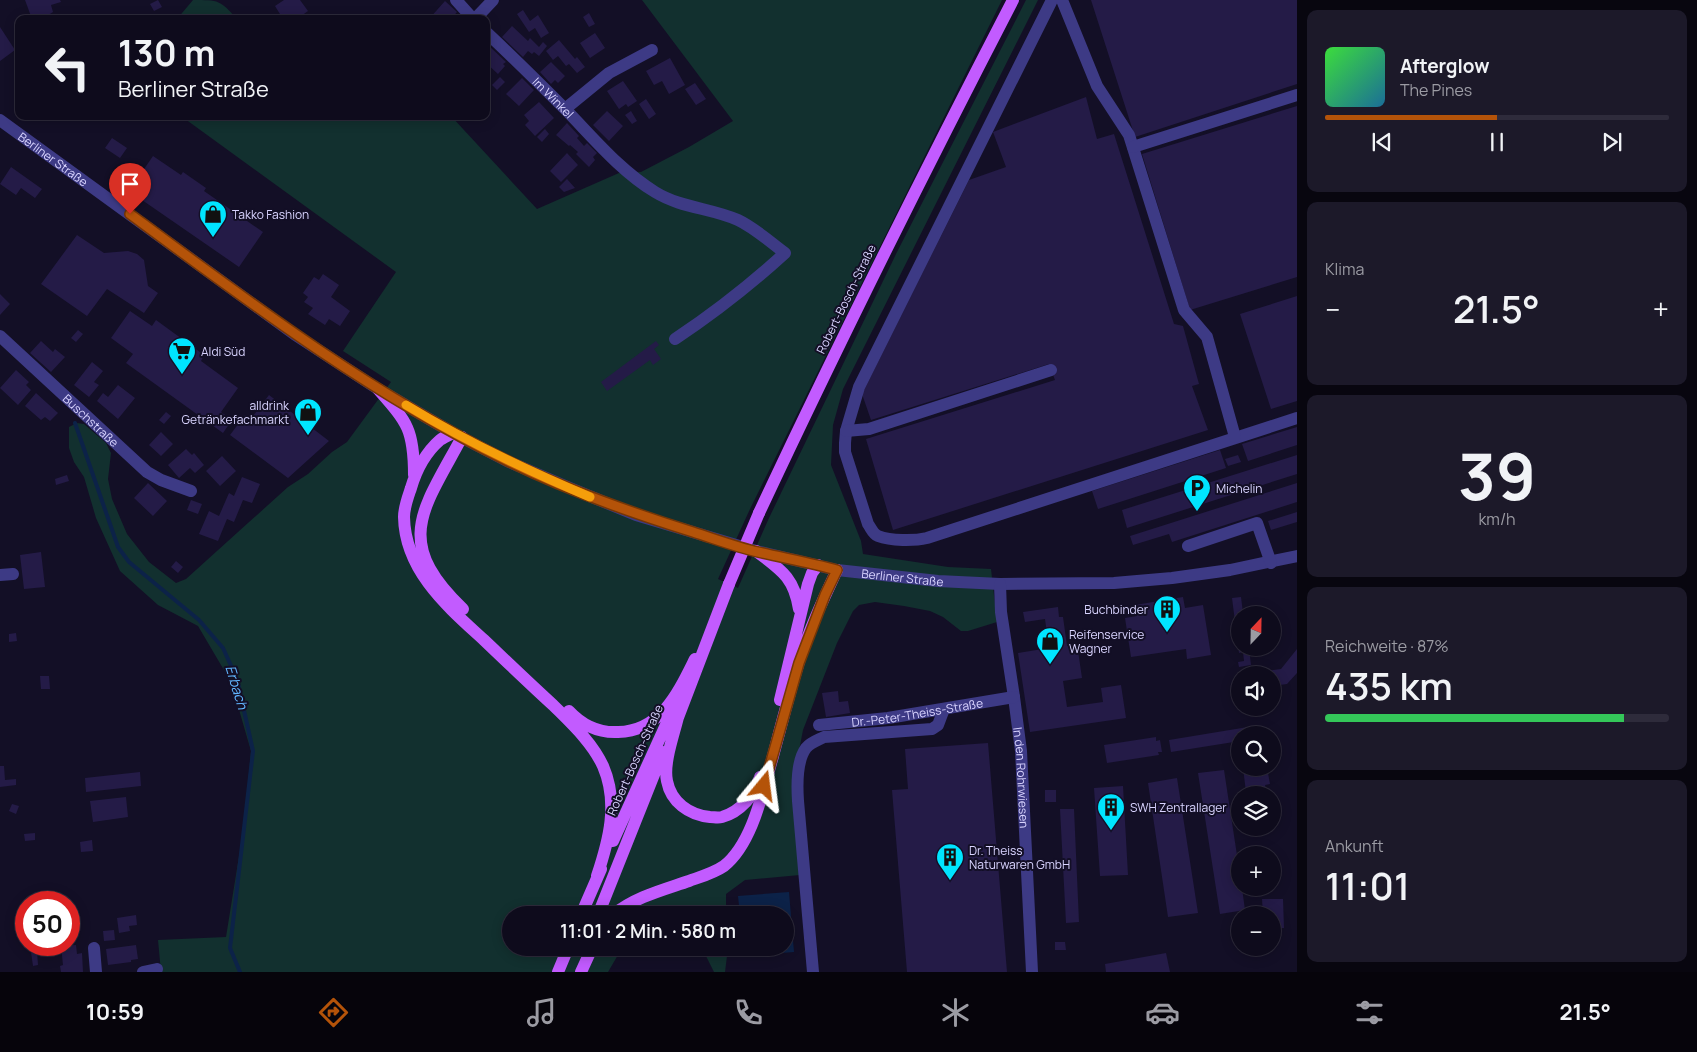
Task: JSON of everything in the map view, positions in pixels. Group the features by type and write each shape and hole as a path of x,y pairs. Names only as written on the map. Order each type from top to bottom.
{"main road":[{"name":"Robert-Bosch-Straße","path":"602,906 680,713 716,616 759,513 862,296 1013,0"},
{"path":"378,389 408,426 413,440 414,476 404,517 408,542 416,566 444,603 578,724 603,766 612,808 607,846 597,876"},
{"path":"414,476 441,440 458,435"},
{"path":"458,435 428,500 421,521 420,544 425,561 448,595 566,713"},
{"path":"756,552 778,568 788,579 796,592 800,615"},
{"path":"680,713 666,766 667,781 673,797 685,809 701,816 721,818 736,811 750,798 758,782 808,584 818,565"},
{"path":"625,906 724,866 738,850 748,832 759,804 799,663 825,595 837,570"},
{"name":"Robert-Bosch-Straße","path":"585,906 716,616"},
{"path":"578,724 611,732 628,732 643,727 669,705 695,659"},
{"path":"558,972 565,956"},
{"path":"575,972 582,956"},
{"path":"580,972 588,956"}],"street":[{"path":"456,0 470,15"},
{"path":"478,15 493,0"},
{"path":"1052,0 859,387 846,431 845,452 868,524 877,536 909,541 927,538 1297,418"},
{"path":"1062,0 1097,86 1125,127 1184,310 1207,337 1235,437"},
{"name":"Im Winkel","path":"490,36 618,164 636,179 657,194 679,204 738,220 785,254 714,312 675,339"},
{"path":"565,109 609,73 652,50"},
{"path":"1132,146 1297,96"},
{"name":"Berliner Straße","path":"0,120 294,334 378,389 507,461 636,515 756,552 837,570 938,581 1000,584 1114,583 1182,577 1230,570 1271,563 1297,556"},
{"name":"Buschstraße","path":"0,336 147,472 161,480 191,490"},
{"path":"846,431 869,429 1051,370"},
{"path":"1188,546 1257,523 1271,563"},
{"path":"0,575 13,574"},
{"name":"In den Rohrwiesen","path":"1000,584 1001,612 1021,751 1032,972"},
{"name":"Dr.-Peter-Theiss-Straße","path":"819,725 888,718 1014,697"},
{"path":"813,972 798,801 798,776 803,754 814,741 824,738 932,729 938,725 944,709"},
{"path":"94,948 96,972"},
{"path":"143,972 157,969"}],"green space":[{"path":"193,0 208,0 218,2 233,15 180,15"},
{"path":"642,0 1002,0 750,509 718,579 738,588 769,518 897,252 1026,0 1038,0 843,389 833,425 831,465 861,541 863,554 948,567 991,569 997,622 968,631 961,631 943,617 930,611 904,606 875,602 859,605 853,611 837,643 803,730 792,787 800,875 745,880 726,894 726,906 502,906 502,956 617,956 608,972 161,972 158,940 226,937 244,825 251,751 231,682 198,626 158,605 120,571 96,518 84,477 74,462 69,448 69,427 77,423 84,424 106,443 111,453 108,479 112,499 127,534 149,562 176,583 186,579 288,487 308,474 332,452 347,442 391,382 343,351 396,272 187,120 455,120 537,209 619,173 641,172 733,121"},
{"path":"706,956 727,956 725,972 714,972"}],"water":[{"path":"789,892 790,906 739,906 738,896"}],"building":[{"path":"25,0 60,0 61,2 51,5 53,12 48,15 31,15"},
{"path":"158,0 162,7 154,11 150,4"},
{"path":"284,0 300,0 308,11 302,15 281,15 275,6"},
{"path":"1091,0 1297,0 1297,84 1135,137"},
{"path":"445,1 457,12 454,15 433,15"},
{"path":"523,10 530,21 538,15 549,33 541,38 535,28 529,32 517,14"},
{"path":"589,13 595,24 589,27 583,17"},
{"path":"512,26 528,41 530,38 539,47 543,42 547,46 539,56 534,52 532,54 528,51 523,57 502,37"},
{"path":"0,27 15,50 0,61"},
{"path":"595,33 605,48 590,58 580,43"},
{"path":"559,40 575,59 577,57 585,67 577,73 569,64 566,66 558,56 553,60 546,51"},
{"path":"490,47 506,62 498,74 490,67"},
{"path":"670,58 685,85 669,94 662,81 654,85 646,71"},
{"path":"551,62 565,76 558,83 555,80 551,84 540,72"},
{"path":"500,77 505,82 497,90 492,85"},
{"path":"522,78 534,90 519,106 506,94"},
{"path":"623,81 637,101 628,107 626,104 619,109 607,91"},
{"path":"695,83 706,99 696,105 685,89"},
{"path":"1086,97 1097,139 1114,134 1174,324 1183,326 1199,384 1192,386 1208,430 893,530 866,439 1055,380 1049,364 871,420 862,394 969,180 1006,167 993,132"},
{"path":"646,99 656,114 649,119 639,104"},
{"path":"539,102 554,118 535,136 525,125 529,121 524,115"},
{"path":"1297,106 1297,277 1190,310 1142,154"},
{"path":"607,111 623,126 609,141 593,125"},
{"path":"631,111 637,121 632,124 625,115"},
{"path":"567,123 579,136 577,138 584,146 587,143 597,153 593,157 595,160 589,167 576,154 578,152 556,135"},
{"path":"545,129 549,134 542,142 537,137"},
{"path":"112,138 127,148 120,158 105,148"},
{"path":"567,153 578,165 561,182 550,171"},
{"path":"153,156 181,175 183,172 206,188 204,191 263,232 239,267 129,191"},
{"path":"11,167 42,189 35,198 21,188 16,195 0,184"},
{"path":"567,179 575,188 564,192 559,187"},
{"path":"77,235 104,253 128,251 137,254 144,260 148,286 158,293 144,313 107,289 87,316 41,284"},
{"path":"323,274 339,285 331,297 350,311 340,326 329,319 325,325 308,314 313,308 304,302 308,297 303,293 314,277 319,280"},
{"path":"0,294 10,304 0,315"},
{"path":"1297,296 1297,401 1271,409 1240,314"},
{"name":"Aldi Süd","path":"130,311 152,326 156,320 204,355 201,361 238,388 221,412 232,420 223,433 126,363 133,354 111,338"},
{"path":"78,330 83,334 76,342 71,338"},
{"path":"41,341 53,352 55,349 65,357 51,372 30,353"},
{"path":"656,341 659,345 654,349 661,359 653,365 650,360 607,391 601,382"},
{"path":"92,362 103,371 94,382 99,385 89,397 74,385"},
{"path":"16,370 29,382 26,385 31,390 18,405 0,388"},
{"path":"118,385 135,398 118,419 97,401 103,393 108,397"},
{"path":"36,393 58,413 50,421 45,417 41,420 25,406"},
{"path":"269,395 329,441 288,478 230,435 245,415 250,420"},
{"path":"166,412 171,416 164,424 159,420"},
{"path":"1297,427 1297,445 1248,461 1242,444"},
{"path":"161,432 173,444 161,456 149,445"},
{"path":"186,449 192,455 194,453 204,465 195,473 190,468 179,478 168,465"},
{"path":"1220,450 1226,468 1098,509 1092,491"},
{"path":"1238,455 1241,462 1228,466 1225,459"},
{"path":"1297,455 1297,474 1127,528 1122,510"},
{"path":"222,456 236,471 220,486 206,471"},
{"path":"67,475 69,481 56,485 55,479"},
{"path":"242,477 260,484 252,503 243,500 234,522 227,519 218,541 199,534 209,511 219,516 229,493 234,496"},
{"path":"148,483 167,501 153,516 134,498"},
{"path":"1297,483 1297,502 1172,542 1169,534 1133,545 1130,536"},
{"path":"191,500 202,504 198,514 187,510"},
{"path":"1297,512 1297,522 1271,530 1268,521"},
{"path":"41,552 45,587 24,589 20,555"},
{"path":"176,561 183,567 178,573 171,567"},
{"name":"Buchbinder","path":"1183,597 1185,608 1203,605 1211,655 1187,659 1186,649 1131,657 1125,618 1137,616 1135,605"},
{"path":"1241,597 1242,606 1233,606 1232,598"},
{"name":"Reifenservice Wagner","path":"1058,607 1059,617 1063,617 1067,646 1077,644 1082,678 1063,681 1067,707 1103,702 1101,688 1121,685 1126,718 1030,732 1018,653 1049,648 1045,619 1025,622 1023,612"},
{"path":"16,633 17,641 9,642 9,634"},
{"path":"1297,649 1297,673 1287,684 1281,685 1281,669"},
{"path":"1243,656 1250,656 1251,665 1239,666 1238,662 1244,661"},
{"path":"40,676 49,676 50,689 41,689"},
{"path":"838,691 839,702 848,701 850,713 826,717 822,693"},
{"path":"1231,730 1231,742 1171,752 1169,740"},
{"path":"1156,737 1156,741 1160,740 1162,752 1158,752 1159,755 1107,763 1104,745"},
{"name":"Dr. Theiss Naturwaren GmbH","path":"988,743 1007,972 907,972 892,790 908,789 905,749"},
{"path":"0,766 4,766 5,780 16,779 16,785 0,787"},
{"path":"1224,770 1231,816 1231,836 1234,836 1236,846 1231,846 1231,896 1243,896 1244,906 1231,906 1231,912 1220,914 1198,773"},
{"path":"140,772 141,786 86,792 85,778"},
{"path":"1244,776 1268,776 1270,784 1265,786 1245,786"},
{"path":"1177,778 1198,913 1168,917 1148,783"},
{"name":"SWH Zentrallager","path":"1123,786 1128,875 1100,876 1094,788"},
{"path":"1045,790 1056,790 1056,802 1045,802"},
{"path":"126,797 128,817 93,822 90,801"},
{"path":"12,804 19,806 16,814 9,811"},
{"path":"1060,809 1074,809 1079,922 1066,923"},
{"path":"35,833 35,840 25,841 24,834"},
{"path":"92,840 93,851 81,852 80,842"},
{"path":"1262,899 1283,899 1284,928 1281,928 1281,906 1262,906"},
{"path":"136,915 137,925 129,926 130,931 119,933 117,918"},
{"path":"114,930 115,940 104,941 103,931"},
{"path":"1055,942 1065,942 1066,950 1055,950"},
{"path":"136,945 138,959 131,960 131,962 108,965 106,949"},
{"path":"82,953 83,972 61,972 60,966 63,965 62,956 80,956"},
{"path":"1166,953 1170,972 1106,972 1105,964"},
{"path":"32,956 37,956 38,965 33,966"}],"waterway":[{"name":"Erbach","path":"75,423 118,547 129,562 199,620 223,648 237,679 253,751 230,948 240,972"}],"slow traffic":[{"path":"406,405 453,433 507,461 590,497"}],"place":[{"name":"Takko Fashion","path":"213,238"},
{"name":"Aldi Süd","path":"182,375"},
{"name":"alldrink Getränkefachmarkt","path":"308,436"},
{"name":"Michelin","path":"1197,512"},
{"name":"Buchbinder","path":"1167,633"},
{"name":"Reifenservice Wagner","path":"1050,665"},
{"name":"SWH Zentrallager","path":"1111,831"},
{"name":"Dr. Theiss Naturwaren GmbH","path":"950,881"}],"route":[{"path":"130,214 294,334 329,357 378,389 453,433 507,461 636,515 756,552 837,570 825,595 799,663 764,786"}]}
